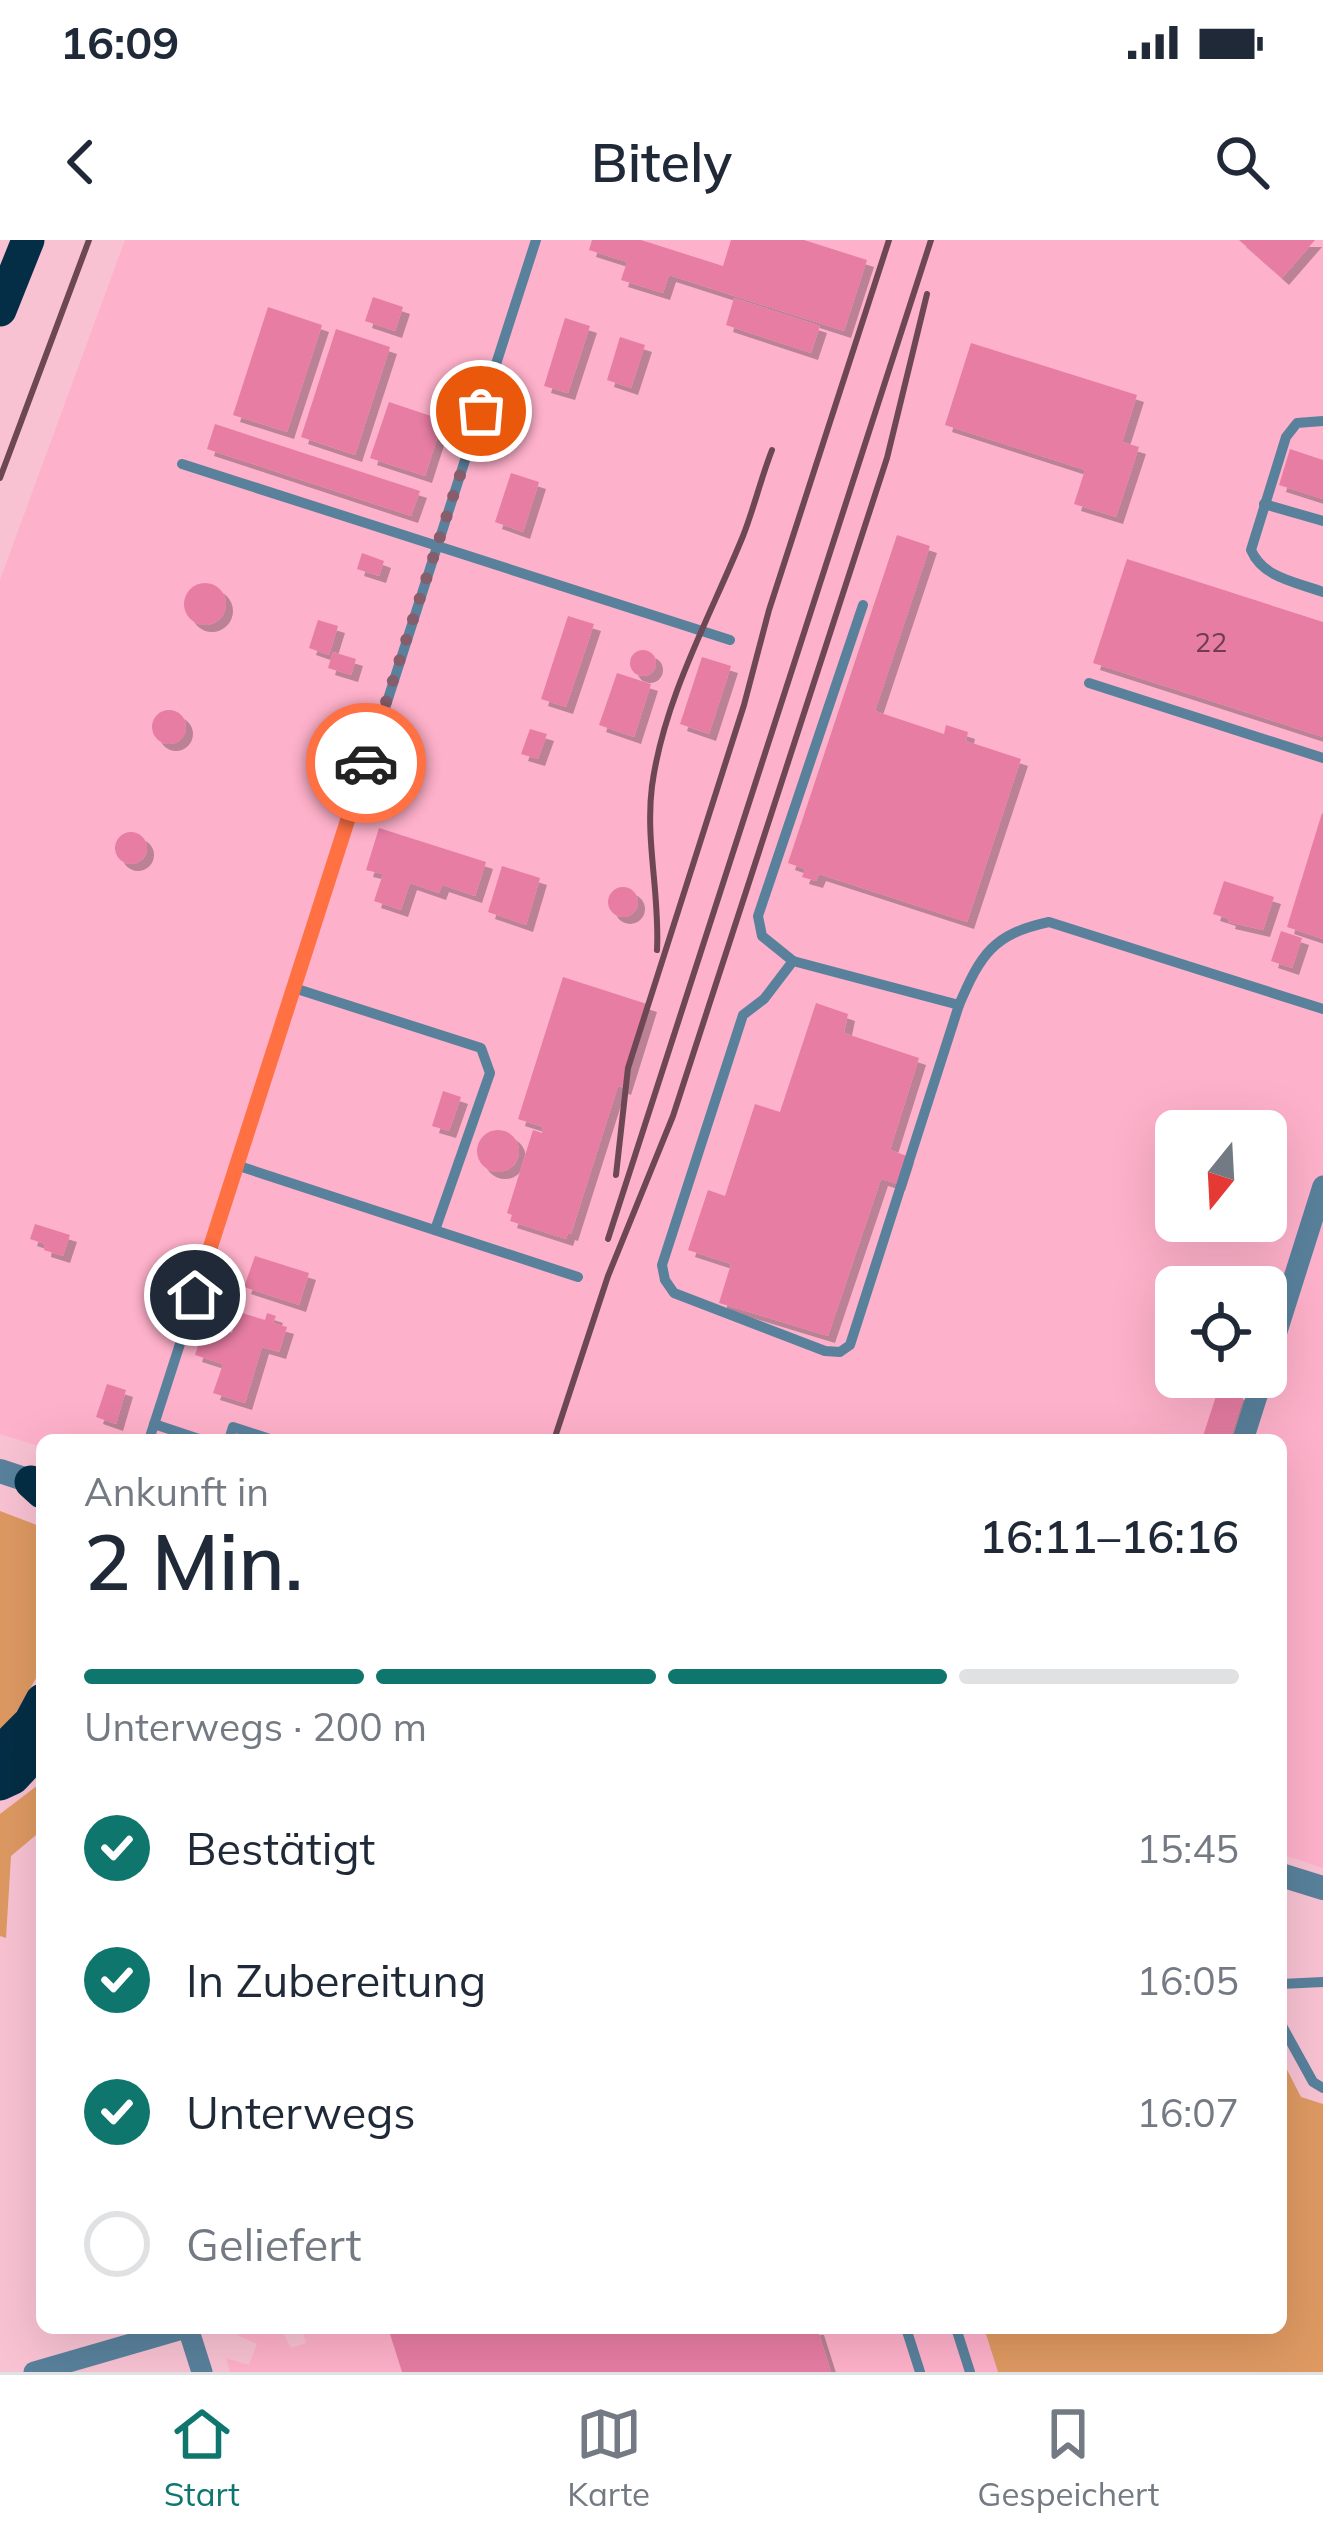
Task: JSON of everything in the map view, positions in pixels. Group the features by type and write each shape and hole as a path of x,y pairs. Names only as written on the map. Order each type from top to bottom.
{"highway":[{"path":"0,310 28,240"},
{"path":"0,1752 36,1711"},
{"path":"0,1784 13,1778 36,1753"}],"street":[{"path":"1287,1300 1323,1186"},
{"path":"1245,1434 1256,1398"},
{"path":"1287,1877 1323,1888"},
{"path":"34,2372 166,2334"},
{"path":"189,2334 202,2372"}],"lane":[{"path":"151,1434 536,240"},
{"path":"1323,421 1297,423 1286,437 1251,550 1257,564 1272,574 1323,592"},
{"path":"182,464 730,640"},
{"path":"1264,504 1323,520"},
{"path":"862,605 758,916 762,936 794,961 958,1005"},
{"path":"1089,683 1323,758"},
{"path":"794,961 764,999 743,1015 662,1265 674,1293 825,1351 840,1352 850,1345 958,1005 978,961 997,942 1018,928 1049,922 1323,1009"},
{"path":"294,988 482,1048 490,1073 436,1230"},
{"path":"236,1166 578,1277"},
{"path":"154,1424 184,1434"},
{"path":"1287,1984 1323,1982"},
{"path":"1287,2035 1313,2082 1323,2088"},
{"path":"908,2334 920,2372"},
{"path":"958,2334 970,2372"}],"shaded area":[{"path":"125,240 1323,240 1323,1868 1287,1856 1287,1434 36,1434 36,1445 0,1434 0,580"},
{"path":"0,1511 36,1525 36,1678 11,1721 0,1729"},
{"path":"36,1787 36,1835 11,1856 6,1938 0,1936 0,1814"},
{"path":"1287,2070 1301,2097 1323,2104 1323,2372 998,2372 986,2334 1287,2334"},
{"path":"284,2334 291,2348 306,2343 304,2334 986,2334 998,2372 230,2372 226,2358 249,2365 257,2344 237,2335"}],"building":[{"path":"592,240 641,240 723,266 731,240 804,240 867,260 844,331 669,275 663,293 621,280 627,262 589,250"},
{"path":"1239,240 1315,240 1282,278"},
{"path":"373,297 403,307 395,331 365,321"},
{"path":"734,298 820,326 811,353 726,325"},
{"path":"268,307 322,325 287,432 233,415"},
{"path":"565,318 590,326 568,393 544,386"},
{"path":"336,329 390,347 355,455 301,437"},
{"path":"620,337 645,345 631,388 607,380"},
{"path":"971,343 1137,395 1122,442 1139,447 1116,517 1074,504 1085,470 945,425"},
{"path":"389,402 443,420 425,476 370,458"},
{"path":"215,424 420,491 411,516 207,449"},
{"path":"1290,449 1323,460 1323,499 1279,485"},
{"path":"511,473 539,482 523,532 495,522"},
{"path":"897,535 930,546 875,711 944,734 946,725 968,732 966,741 1021,759 967,922 819,874 816,881 802,877 805,869 788,863"},
{"path":"362,553 384,561 379,576 357,569"},
{"path":"1127,559 1323,622 1323,737 1093,663"},
{"path":"205,583 220,589 226,604 220,619 205,625 190,619 184,604 190,589"},
{"path":"568,616 594,624 566,707 541,699"},
{"path":"318,620 338,626 329,655 309,648"},
{"path":"643,650 656,663 643,676 630,663"},
{"path":"333,652 356,659 351,675 328,668"},
{"path":"702,657 731,666 709,734 680,724"},
{"path":"617,673 651,684 634,737 599,725"},
{"path":"169,710 181,715 186,727 181,739 169,744 157,739 152,727 157,715"},
{"path":"530,729 547,734 538,759 521,754"},
{"path":"1323,814 1323,939 1287,927"},
{"path":"379,828 486,862 475,896 442,885 439,893 410,883 401,910 374,901 383,874 366,870"},
{"path":"131,832 142,837 147,848 142,859 131,864 120,859 115,848 120,837"},
{"path":"502,866 540,878 526,925 488,912"},
{"path":"1224,881 1274,897 1263,930 1213,914"},
{"path":"623,887 634,891 638,902 634,913 623,917 612,913 608,902 612,891"},
{"path":"1281,931 1302,938 1292,968 1271,961"},
{"path":"563,977 650,1005 566,1239 510,1221 512,1215 507,1213 533,1130 542,1133 543,1127 518,1119"},
{"path":"816,1003 848,1014 844,1033 919,1058 890,1150 907,1156 898,1184 881,1179 828,1336 719,1303 731,1264 688,1250 708,1190 725,1196 755,1104 780,1112"},
{"path":"443,1091 461,1097 449,1131 432,1126"},
{"path":"498,1130 513,1136 519,1151 513,1166 498,1172 483,1166 477,1151 483,1136"},
{"path":"35,1224 70,1235 63,1256 30,1239"},
{"path":"255,1256 309,1273 299,1305 244,1287"},
{"path":"239,1312 265,1320 267,1313 276,1316 273,1323 287,1327 279,1352 262,1347 245,1403 213,1393 223,1364 195,1355 205,1324 232,1333"},
{"path":"107,1384 126,1390 116,1424 96,1417"},
{"path":"1215,1398 1243,1398 1232,1434 1204,1434"},
{"path":"390,2334 819,2334 831,2372 402,2372"}],"railway":[{"path":"0,478 89,240"},
{"path":"616,1175 628,1068 889,240"},
{"path":"608,1239 931,240"},
{"path":"556,1434 608,1276 673,1116 887,458 927,294"},
{"path":"657,950 650,806 658,753 677,690 743,536 772,450"}],"way so far":[{"path":"366,763 481,411"}],"route":[{"path":"195,1295 366,763"}]}
